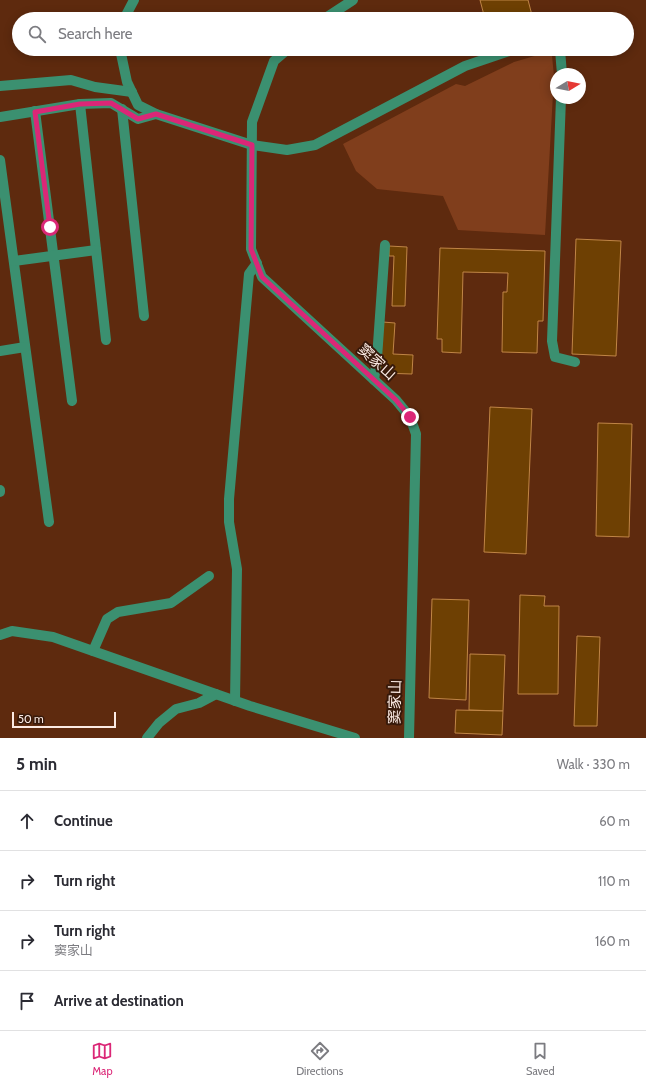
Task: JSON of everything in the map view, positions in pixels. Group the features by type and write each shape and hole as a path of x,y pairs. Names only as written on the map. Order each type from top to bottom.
{"street":[{"path":"128,12 134,0"},
{"path":"335,12 353,0"},
{"path":"121,56 127,82 138,105 156,114 252,145 287,150 315,145 465,66 494,56"},
{"name":"窦家山","path":"280,56 274,61 252,122 251,249 262,277 396,400 410,417 416,434 409,738"},
{"path":"560,56 562,68"},
{"path":"0,86 71,80 95,87 132,92"},
{"path":"0,117 80,104 111,103 138,119 156,114"},
{"path":"80,104 106,340"},
{"path":"561,104 552,341 556,357 575,362"},
{"path":"122,109 144,316"},
{"path":"35,112 72,401"},
{"path":"0,160 49,522"},
{"path":"374,380 378,358 385,245"},
{"path":"14,262 96,250"},
{"path":"235,701 237,568 229,522 229,499 249,274 257,263"},
{"path":"0,351 26,347"},
{"path":"93,651 107,619 118,612 171,602 209,576"},
{"path":"0,636 12,632 52,637 235,701 355,738"},
{"path":"147,738 159,723 176,709 199,703 216,694"}],"shaded area":[{"path":"535,56 552,56 553,68 550,68 550,104 552,104 545,235 458,230 443,196 377,189 356,171 343,144 456,84 465,86 514,62"}],"building":[{"path":"480,0 528,0 531,12 483,12"},
{"path":"576,239 621,241 616,356 572,354"},
{"path":"389,246 407,247 405,306 392,306 394,256 389,256"},
{"path":"440,248 545,251 543,321 538,321 537,353 502,352 503,292 507,292 508,273 463,272 461,353 442,352 442,339 437,339"},
{"path":"383,322 395,323 393,354 413,355 412,374 380,373"},
{"path":"490,407 532,409 526,554 484,552"},
{"path":"598,423 632,424 629,537 596,536"},
{"path":"520,595 545,596 544,606 559,606 558,694 518,694"},
{"path":"432,599 469,600 466,700 429,698"},
{"path":"577,636 600,637 597,726 574,726"},
{"path":"470,654 505,655 503,711 469,710"},
{"path":"456,710 503,711 502,735 455,733"}],"route":[{"path":"50,227 35,112 80,104 111,103 138,119 156,114 252,145 251,249 262,277 396,400 410,417"}]}
